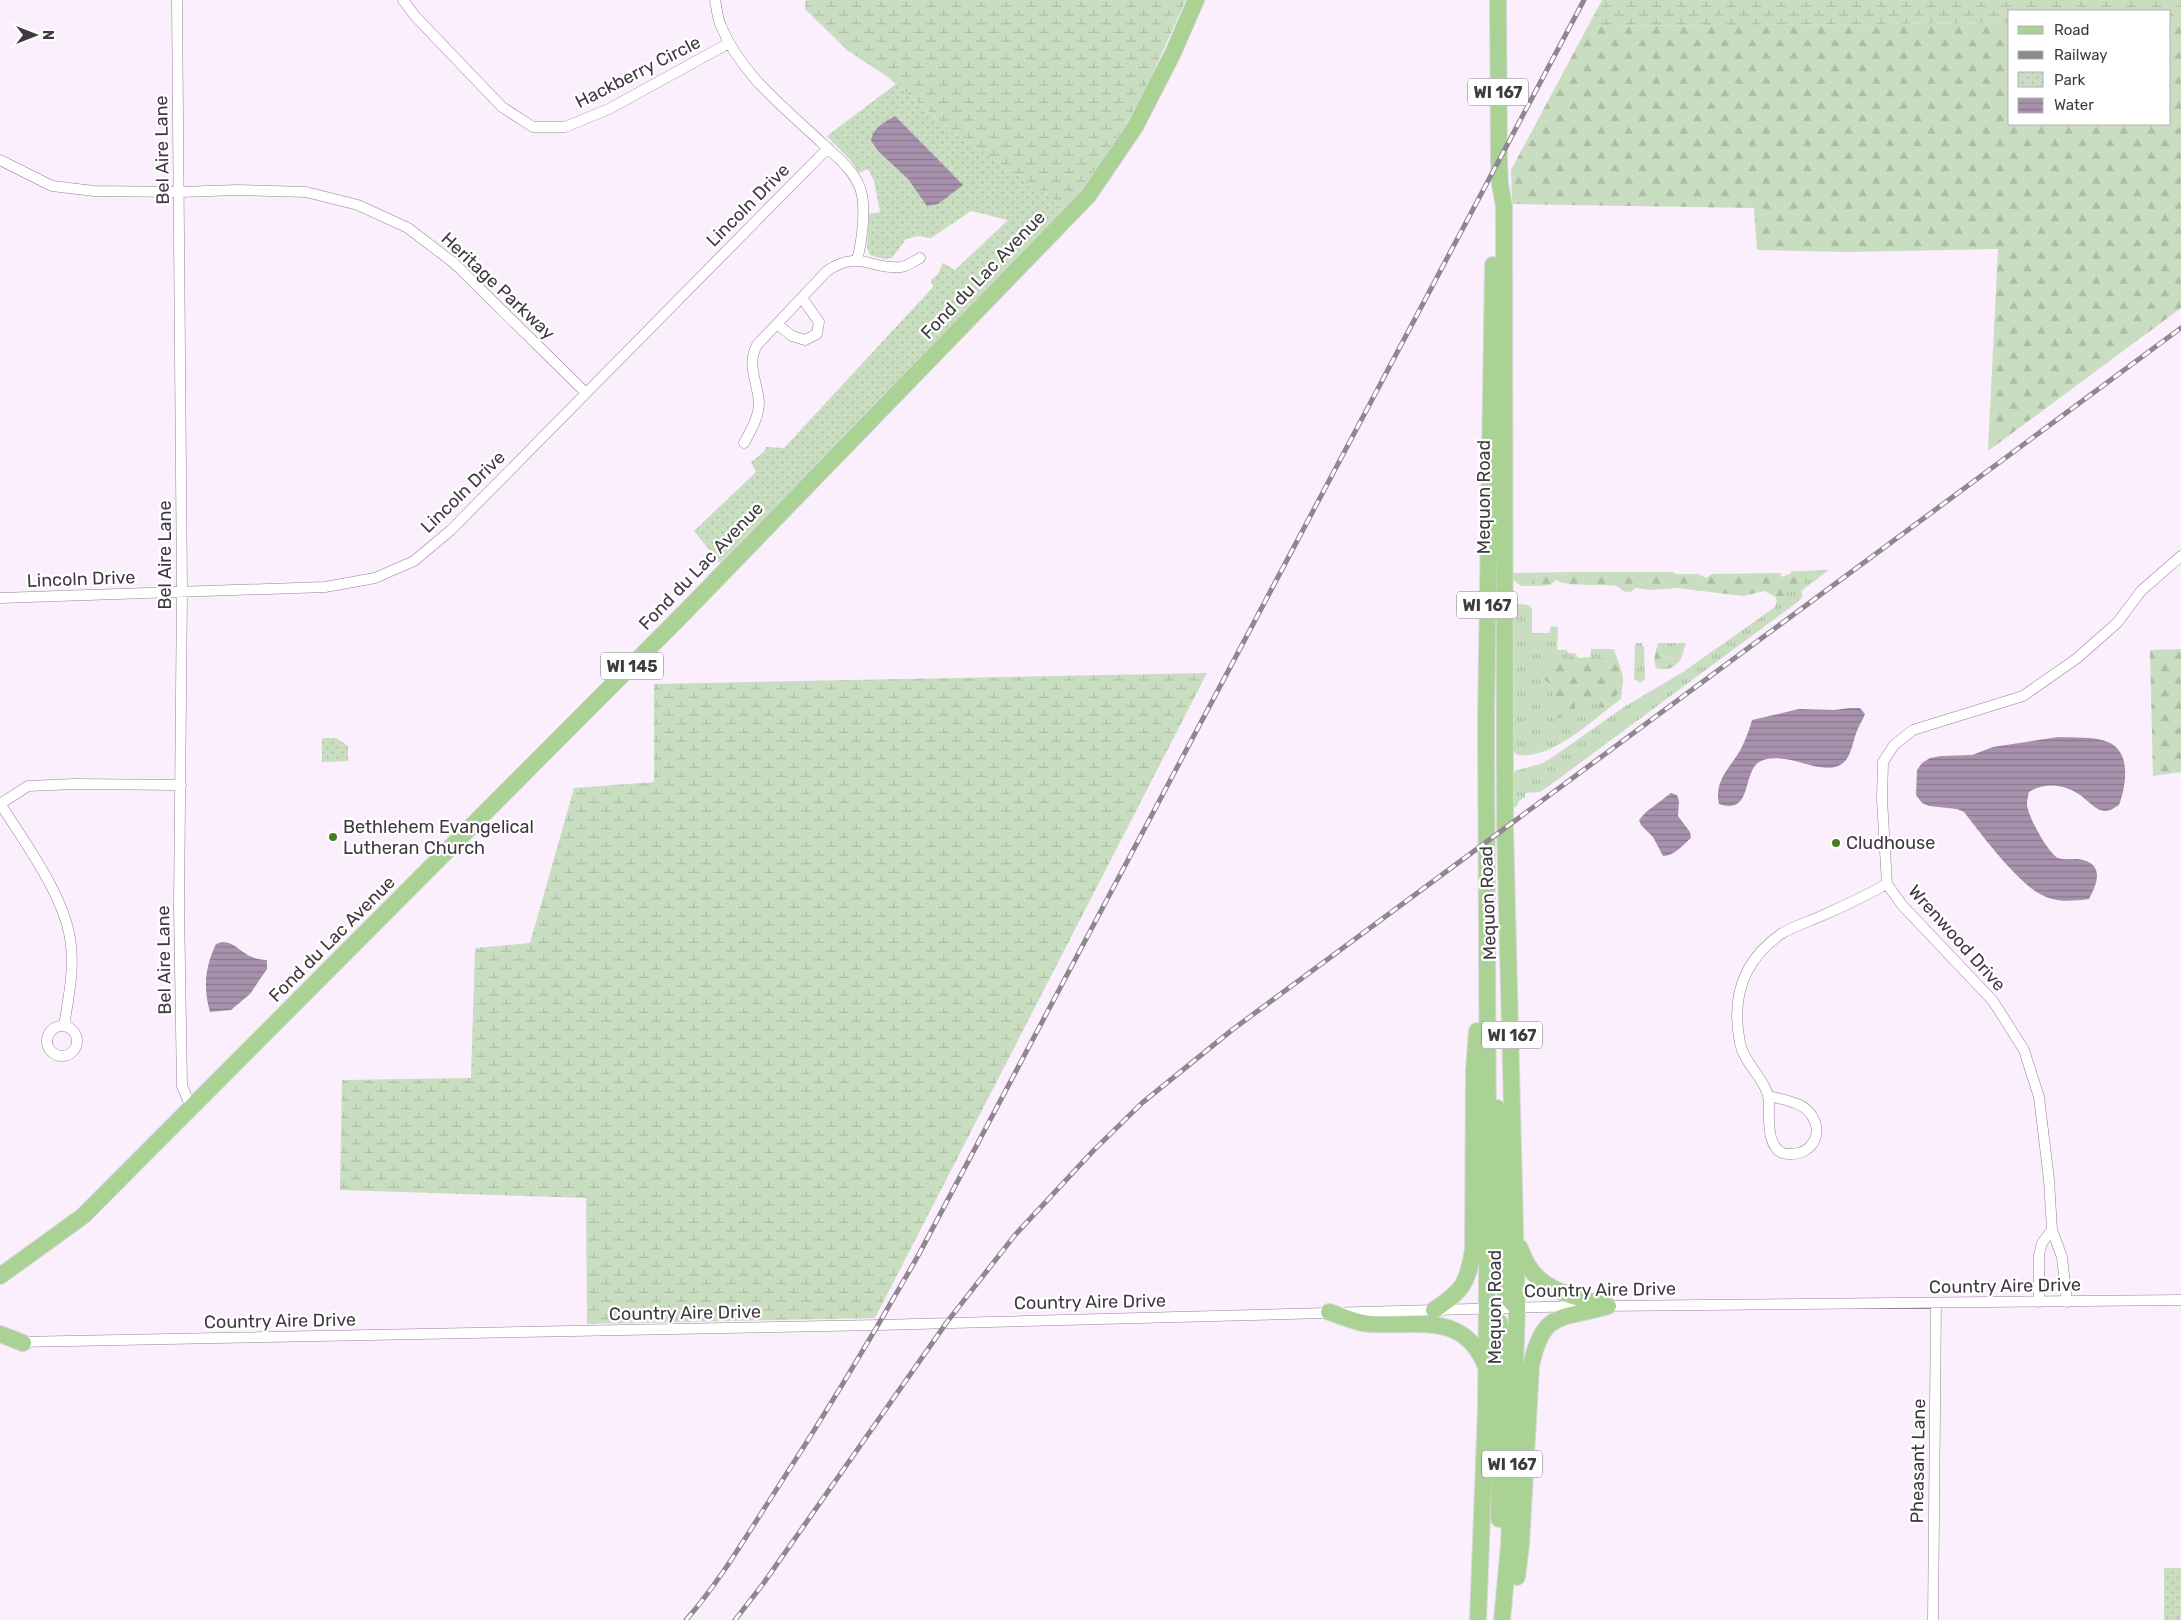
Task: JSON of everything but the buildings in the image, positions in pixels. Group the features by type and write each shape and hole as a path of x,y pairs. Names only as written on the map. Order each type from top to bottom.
{"main road":[{"name":"Fond du Lac Avenue","path":"0,1276 83,1216 678,619 1088,196 1135,127 1173,53 1196,0"},
{"name":"Mequon Road","path":"1498,0 1500,184 1504,206 1505,828 1517,1308 1506,1585 1502,1620"},
{"name":"Mequon Road","path":"1478,1620 1487,1368 1486,719 1490,376 1494,206 1500,184"},
{"path":"1434,1310 1456,1294 1465,1283 1471,1260 1474,1223 1474,1070 1478,1011 1486,985"},
{"path":"1486,1027 1493,1063 1502,1154 1503,1284 1506,1296 1517,1308"},
{"path":"1516,1235 1524,1260 1538,1280 1549,1288 1608,1306"},
{"path":"1507,1620 1512,1610 1522,1545 1531,1366 1535,1346 1540,1334 1550,1323 1559,1318 1608,1306"},
{"path":"1487,1308 1499,1322 1502,1334 1500,1547 1506,1585"},
{"path":"1329,1312 1368,1324 1442,1326 1458,1331 1475,1344 1487,1368"},
{"path":"0,1334 23,1343"},
{"path":"0,1346 23,1343"}],"street":[{"name":"Bel Aire Lane","path":"177,0 182,591 179,907 182,1086 191,1107"},
{"name":"Hackberry Circle","path":"403,0 415,16 502,107 533,127 564,127 609,109 729,43"},
{"path":"715,0 720,25 736,55 765,89 852,173 861,191 861,242 857,260"},
{"name":"Lincoln Drive","path":"0,598 324,587 375,578 414,561 451,530 828,148"},
{"name":"Heritage Parkway","path":"0,160 52,186 94,191 179,192 238,190 306,192 358,205 408,228 454,263 586,392"},
{"path":"744,444 752,427 759,403 753,370 754,351 827,271 837,264 857,260 902,266 920,258"},
{"path":"777,324 792,336 805,340 817,334 819,322 802,298"},
{"name":"Wrenwood Drive","path":"2067,1302 2062,1256 2052,1230 2049,1180 2040,1097 2024,1050 1993,1001 1902,905 1887,884 1882,799 1883,762 1894,745 1913,730 2023,696 2076,659 2117,622 2141,591 2181,556"},
{"path":"64,1026 71,976 71,945 60,902 0,804 28,786 75,784 181,785"},
{"path":"1769,1096 1795,1103 1809,1110 1816,1123 1817,1135 1812,1146 1802,1153 1787,1154 1775,1146 1769,1132 1769,1096 1740,1046 1736,1020 1740,986 1759,953 1782,933 1854,902 1887,884"},
{"path":"2038,1302 2039,1255 2042,1243 2052,1230"},
{"name":"Country Aire Drive","path":"0,1340 23,1343 859,1325 1487,1308 2181,1300"},
{"name":"Pheasant Lane","path":"1933,1620 1936,1303"}],"green space":[{"path":"806,0 1186,0 1141,99 1109,152 1068,209 955,134 888,77 847,50 805,9"},
{"path":"1602,0 2181,0 2181,22 2171,22 2171,10 2008,10 2008,23 1588,26"},
{"path":"2171,22 2181,22 2181,308 1988,451 1998,249 1848,252 1757,250 1754,208 1512,204 1511,170 1588,26 2008,23 2008,125 2171,125"},
{"path":"896,84 955,134 1068,209 720,563 694,531 756,472 751,462 764,452 766,447 784,448 933,287 931,280 938,274 943,263 955,270 1008,220 971,211 931,238 918,236 906,239 892,258 884,259 870,255 867,248 869,214 880,212 874,181 868,169 859,173 852,162 827,136"},
{"path":"1829,570 1801,591 1803,596 1799,601 1549,786 1540,792 1525,793 1525,797 1519,801 1517,806 1511,809 1512,775 1515,771 1543,763 1624,707 1683,672 1775,607 1777,601 1775,598 1783,597 1785,590 1804,582 1804,573 1801,571"},
{"path":"1792,571 1804,573 1805,582 1787,589 1784,596 1778,598 1764,591 1743,596 1677,588 1651,590 1635,588 1628,592 1609,585 1577,585 1556,580 1550,585 1537,586 1534,583 1537,576 1572,574 1573,572 1673,572 1676,574 1699,574 1706,578 1712,574 1764,573 1781,573 1781,577 1790,574"},
{"path":"1573,572 1572,574 1540,576 1535,585 1537,586 1521,586 1513,580 1513,573"},
{"path":"1518,604 1528,605 1532,609 1532,633 1549,633 1551,626 1558,627 1557,650 1566,650 1569,653 1576,654 1578,658 1590,657 1591,649 1614,649 1623,679 1621,699 1558,745 1531,755 1517,755 1511,748 1513,606"},
{"path":"1635,643 1642,643 1642,646 1644,646 1645,679 1640,683 1634,679"},
{"path":"1657,643 1686,643 1681,659 1663,656 1659,652"},
{"path":"1657,646 1662,656 1681,659 1670,668 1656,668 1654,660"},
{"path":"2181,649 2181,772 2153,776 2150,650"},
{"path":"1569,656 1573,657 1577,668 1584,658 1590,658 1595,663 1599,658 1607,659 1616,656 1622,672 1622,685 1616,696 1603,708 1595,702 1577,702 1575,703 1575,712 1569,717 1563,719 1560,717 1555,720 1550,716 1556,701 1552,698 1553,691 1550,689 1549,683 1543,678 1543,670 1548,660 1559,658 1563,664"},
{"path":"1207,673 875,1318 587,1324 586,1198 340,1190 342,1080 471,1078 475,948 530,943 574,788 654,782 654,684"},
{"path":"322,738 336,738 348,746 348,761 322,762"},
{"path":"2164,1568 2181,1568 2181,1620 2164,1620"}],"water":[{"path":"895,116 963,185 938,204 927,206 908,179 878,151 871,140 877,129"},
{"path":"1860,708 1865,714 1848,757 1838,766 1829,768 1818,767 1772,758 1761,761 1751,773 1746,790 1738,804 1730,806 1719,804 1718,789 1720,783 1742,747 1752,720 1799,709 1834,710"},
{"path":"2058,737 2090,738 2108,742 2116,747 2124,761 2125,779 2122,797 2119,805 2110,810 2098,809 2078,794 2064,787 2043,786 2029,792 2027,804 2030,816 2044,842 2054,855 2060,859 2086,861 2095,868 2097,879 2089,899 2058,900 2040,894 2010,869 1964,812 1957,809 1929,806 1922,803 1916,795 1917,770 1922,763 1930,758 1972,755 1993,747"},
{"path":"1671,793 1677,795 1679,801 1678,816 1690,832 1691,838 1675,852 1663,856 1653,837 1641,825 1639,820 1646,812"},
{"path":"222,942 233,945 252,957 267,960 267,969 250,994 231,1010 210,1012 206,994 207,969 216,944"}],"railway":[{"path":"686,1620 741,1545 847,1377 919,1254 1584,0"},
{"path":"735,1620 763,1584 947,1322 1015,1235 1093,1151 1142,1103 1232,1030 2181,328"}],"place":[{"name":"Bethlehem Evangelical Lutheran Church","path":"333,837"},
{"name":"Cludhouse","path":"1836,843"}]}
